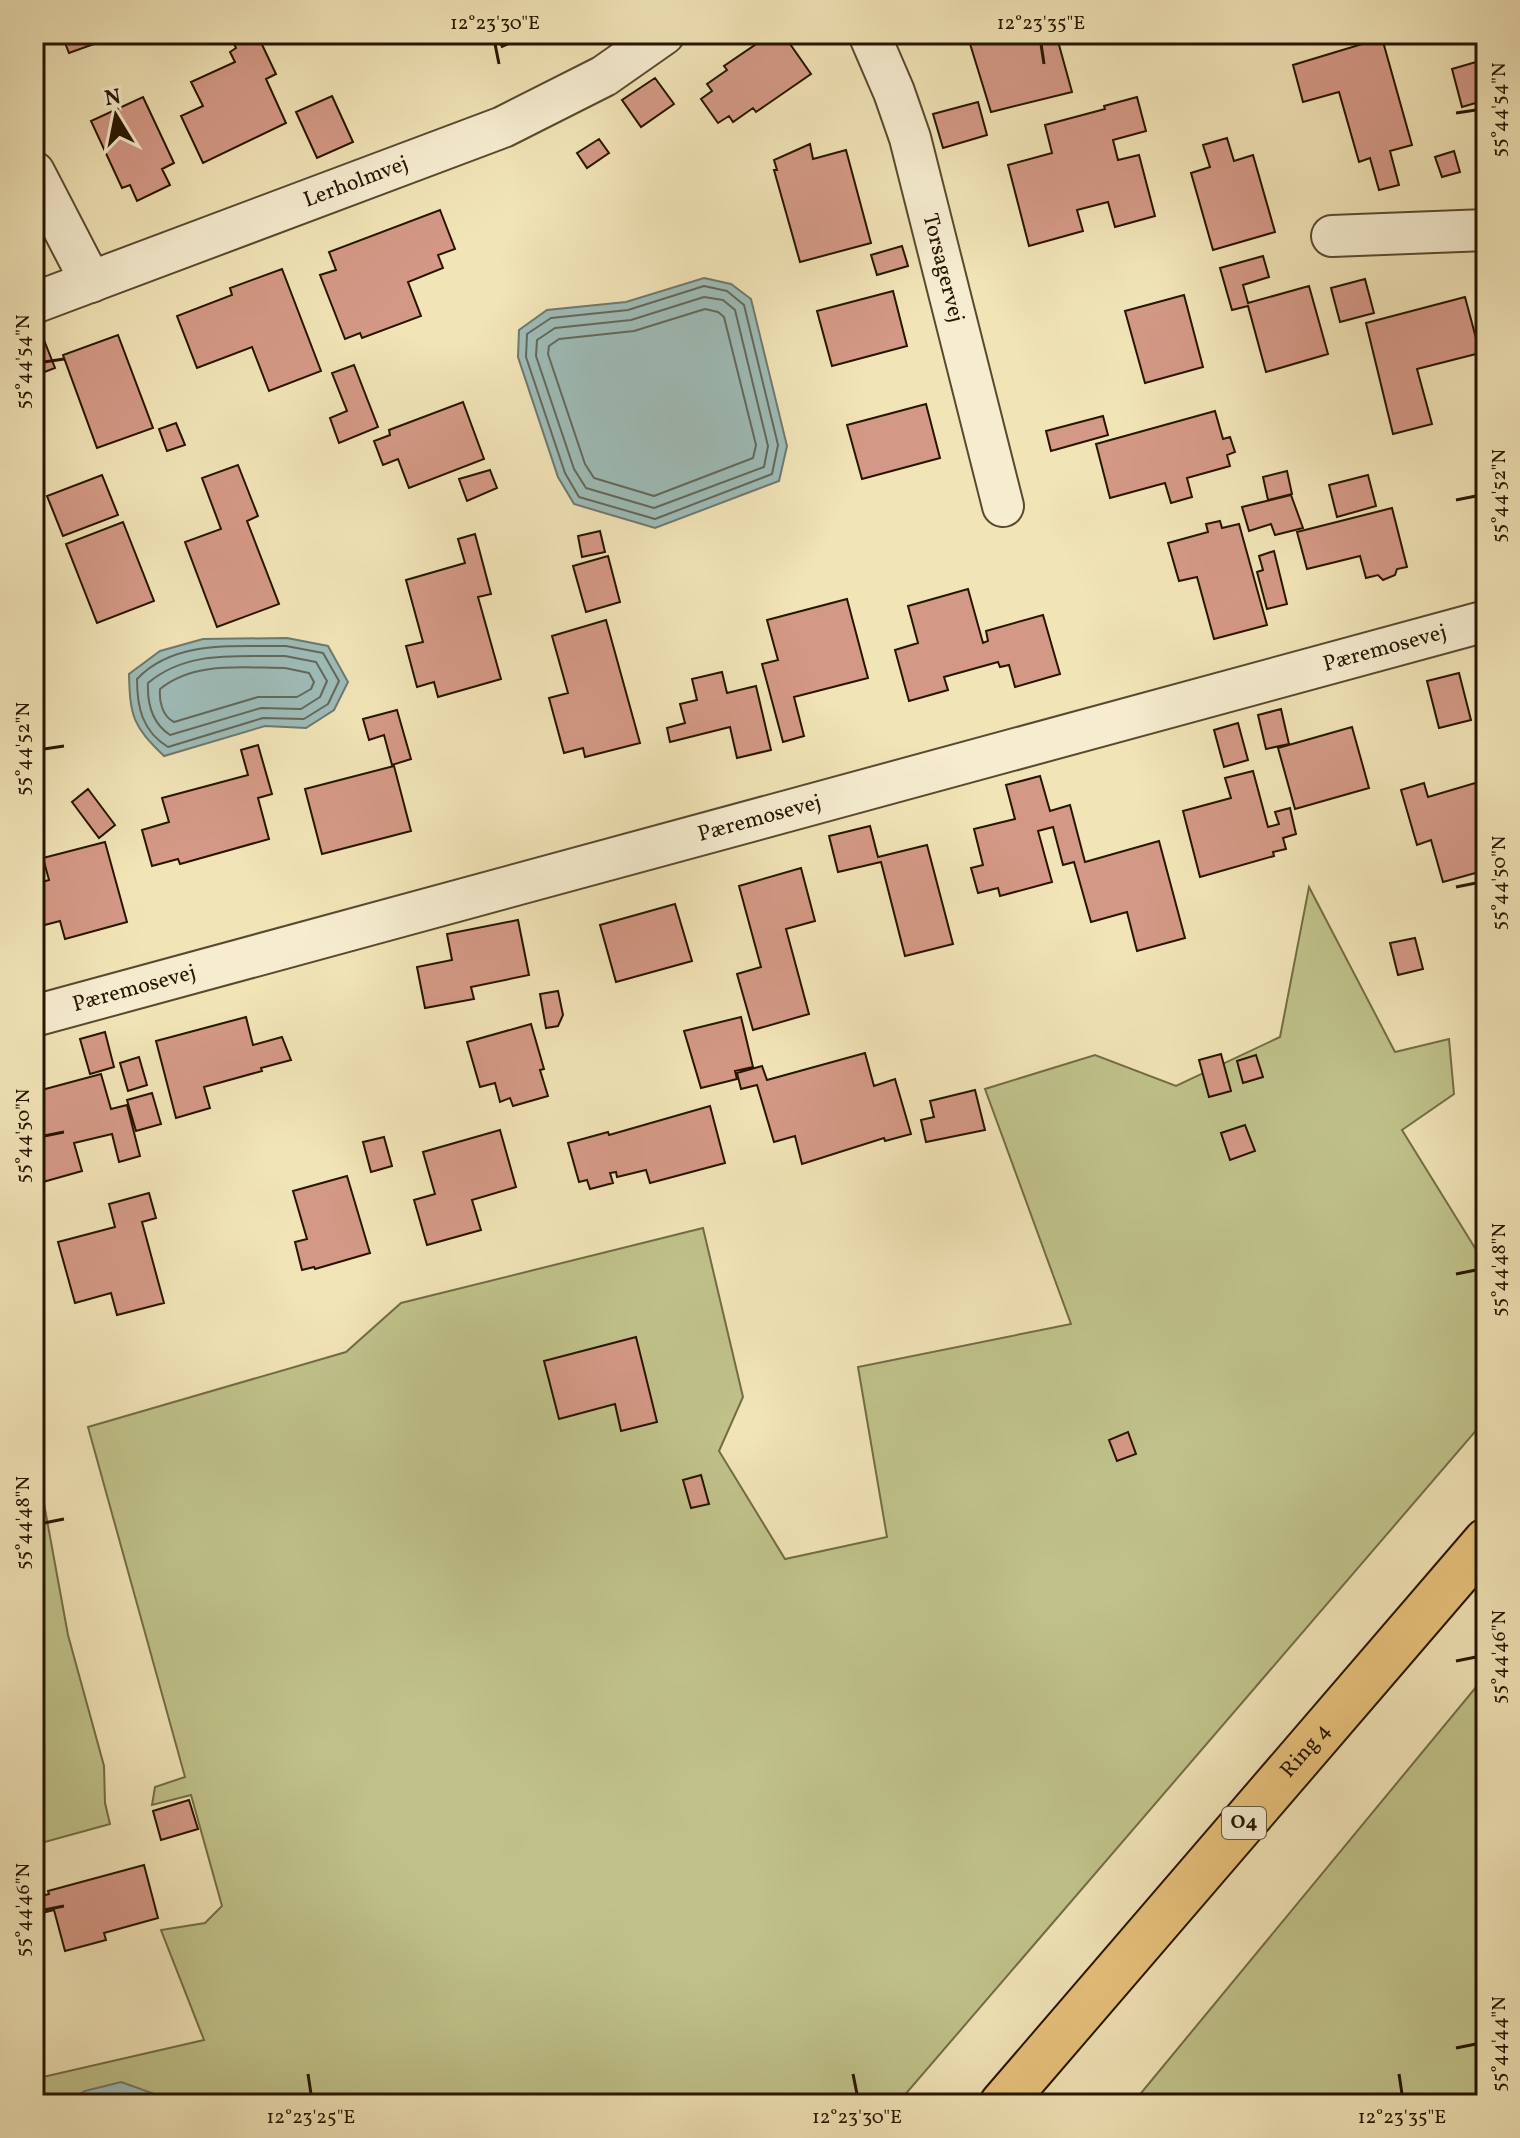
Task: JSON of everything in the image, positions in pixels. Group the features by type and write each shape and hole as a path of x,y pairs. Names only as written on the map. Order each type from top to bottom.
{"main road":[{"name":"Ring 4","path":"1002,2104 1486,1541"}],"street":[{"name":"Lerholmvej","path":"34,303 503,127 604,76 664,34"},
{"name":"Torsagervej","path":"869,34 910,138 1003,506"},
{"path":"34,172 91,282"},
{"path":"1332,236 1486,230"},
{"name":"Pæremosevej","path":"34,1016 1486,621"}],"green space":[{"path":"1309,887 1395,1052 1449,1039 1454,1094 1402,1130 1475,1248 1486,1243 1486,1419 897,2104 160,2104 152,2093 64,2104 34,2104 34,2079 204,2040 161,1930 205,1923 222,1906 191,1795 152,1805 155,1787 185,1777 88,1427 346,1352 401,1303 703,1228 743,1397 719,1451 785,1559 887,1537 858,1367 1071,1324 985,1089 1095,1055 1176,1086 1280,1037"},
{"path":"34,1449 68,1635 104,1766 105,1803 110,1824 34,1845"},
{"path":"1486,1675 1486,2104 1132,2104"}],"water":[{"path":"704,278 731,284 751,299 787,446 779,481 655,528 574,504 558,477 518,357 519,330 547,310 626,302"},
{"path":"287,638 328,646 348,682 334,710 306,728 265,726 164,756 135,720 129,674 160,651 203,639"},
{"path":"121,2082 152,2093 160,2104 64,2104 85,2091"}],"building":[{"path":"229,34 257,34 276,74 266,79 286,123 203,163 181,116 203,106 191,82 235,62 230,52 236,48"},
{"path":"496,34 519,34 522,38 502,47"},
{"path":"771,34 783,34 811,74 756,112 753,108 733,122 729,116 718,123 701,99 712,91 707,84 727,70 724,66"},
{"path":"967,34 1056,34 1072,92 991,112"},
{"path":"62,35 119,35 69,53"},
{"path":"1382,38 1412,145 1390,151 1399,185 1379,190 1370,158 1359,162 1339,92 1303,102 1293,65"},
{"path":"1476,62 1478,72 1486,70 1486,128 1479,102 1462,107 1452,69"},
{"path":"655,78 674,104 641,127 622,100"},
{"path":"332,96 353,142 317,158 296,112"},
{"path":"143,97 174,163 162,169 170,185 137,201 130,185 122,188 91,121"},
{"path":"1137,97 1146,131 1113,140 1118,160 1139,155 1155,216 1115,227 1108,202 1077,210 1083,231 1029,246 1008,165 1052,153 1045,125"},
{"path":"978,102 987,135 943,148 933,114"},
{"path":"1227,138 1234,161 1253,155 1275,232 1213,250 1191,173 1210,167 1203,145"},
{"path":"599,139 609,153 587,168 577,153"},
{"path":"810,144 813,159 846,150 871,243 800,262 774,170 777,170 774,160"},
{"path":"1454,151 1460,172 1442,177 1435,157"},
{"path":"440,210 455,249 438,255 443,268 408,282 421,316 362,338 360,333 345,339 320,275 336,270 329,252"},
{"path":"902,246 908,266 877,275 871,255"},
{"path":"1263,256 1269,277 1243,285 1248,303 1309,286 1328,354 1266,372 1248,306 1232,310 1220,268"},
{"path":"282,269 321,371 269,391 252,347 197,368 177,316 232,295 230,288"},
{"path":"1365,279 1374,313 1340,322 1331,288"},
{"path":"893,291 907,346 832,366 817,311"},
{"path":"1184,295 1203,367 1145,383 1125,311"},
{"path":"1465,297 1480,353 1417,369 1432,424 1393,434 1366,323"},
{"path":"42,335 55,368 34,376 34,339"},
{"path":"118,335 153,428 97,448 63,355"},
{"path":"354,365 378,427 339,443 330,418 347,411 332,373"},
{"path":"463,402 484,459 409,488 398,459 383,465 374,441 390,435 389,430"},
{"path":"926,404 940,458 862,479 847,425"},
{"path":"1215,411 1223,439 1230,437 1235,452 1227,455 1230,466 1187,478 1192,497 1171,503 1165,483 1110,498 1096,444"},
{"path":"1103,416 1108,435 1051,451 1046,431"},
{"path":"176,423 185,445 167,451 159,429"},
{"path":"238,465 258,516 247,521 279,604 217,627 185,542 221,529 202,478"},
{"path":"490,470 497,488 467,501 459,479"},
{"path":"1287,471 1292,494 1268,500 1263,477"},
{"path":"102,475 118,515 63,536 47,496"},
{"path":"1368,475 1376,506 1337,517 1329,485"},
{"path":"1291,495 1303,528 1275,535 1271,524 1249,531 1242,507"},
{"path":"1392,508 1407,567 1397,569 1395,575 1383,580 1378,575 1366,578 1360,556 1307,569 1297,532"},
{"path":"1220,521 1222,528 1239,524 1267,625 1214,639 1197,577 1179,581 1168,543 1208,532 1206,524"},
{"path":"123,522 154,601 97,623 66,544"},
{"path":"600,531 605,552 582,557 578,536"},
{"path":"475,534 491,594 478,597 501,679 438,697 434,682 417,687 406,646 423,642 406,580 465,563 458,539"},
{"path":"1274,551 1287,604 1267,609 1257,572 1263,570 1259,556"},
{"path":"608,556 620,602 586,612 573,566"},
{"path":"968,589 983,643 988,641 986,631 1043,615 1060,674 1015,687 1009,665 1000,667 998,662 944,677 948,690 909,701 895,650 918,643 908,606"},
{"path":"847,599 868,678 794,697 804,736 783,742 762,664 778,660 767,620"},
{"path":"606,620 640,743 585,757 583,748 564,753 549,698 568,693 552,636"},
{"path":"722,672 727,693 756,686 771,750 737,758 730,727 670,742 667,728 685,723 680,704 697,700 692,679"},
{"path":"1459,673 1471,720 1439,728 1427,681"},
{"path":"1281,709 1289,744 1266,749 1258,715"},
{"path":"397,710 411,759 392,765 384,735 369,740 363,719"},
{"path":"1238,723 1248,760 1224,767 1214,730"},
{"path":"1352,727 1369,788 1295,809 1278,748"},
{"path":"258,745 272,794 258,798 269,839 180,864 178,859 152,866 142,830 169,822 162,798 248,775 241,750"},
{"path":"394,766 411,831 322,854 305,789"},
{"path":"1253,771 1268,827 1279,824 1275,812 1290,808 1296,834 1283,838 1286,849 1273,852 1274,856 1200,877 1183,811 1231,798 1225,778"},
{"path":"1040,776 1050,811 1070,805 1085,862 1159,841 1185,938 1137,951 1127,912 1091,922 1074,862 1063,865 1053,827 1038,831 1052,882 1000,896 998,888 978,893 971,868 983,865 974,829 1015,819 1006,785"},
{"path":"1482,781 1486,795 1486,886 1483,887 1479,872 1443,882 1431,840 1417,845 1401,790 1424,783 1428,797"},
{"path":"88,789 115,825 99,838 72,802"},
{"path":"870,826 878,857 927,845 953,944 905,956 881,862 838,872 829,836"},
{"path":"105,842 127,922 65,939 60,921 37,927 34,884 49,880 43,858"},
{"path":"801,868 815,921 786,929 809,1014 753,1030 737,974 761,967 739,886"},
{"path":"675,904 692,961 616,982 600,925"},
{"path":"518,920 529,975 471,987 474,999 425,1008 417,967 452,960 447,934"},
{"path":"1415,938 1423,969 1398,975 1390,943"},
{"path":"558,991 563,1015 558,1026 546,1028 540,994"},
{"path":"246,1017 253,1045 282,1037 291,1060 204,1087 210,1108 176,1118 156,1041"},
{"path":"741,1017 753,1067 735,1071 737,1079 701,1088 684,1031"},
{"path":"531,1024 548,1096 513,1106 510,1098 500,1102 495,1083 480,1087 467,1042"},
{"path":"105,1032 114,1067 90,1074 80,1039"},
{"path":"865,1053 874,1086 895,1079 911,1134 885,1141 884,1138 802,1164 795,1136 774,1142 757,1085 741,1089 737,1073 762,1066 767,1080"},
{"path":"1221,1054 1231,1091 1209,1097 1199,1060"},
{"path":"1256,1055 1263,1077 1243,1083 1237,1061"},
{"path":"139,1057 147,1085 128,1091 120,1063"},
{"path":"101,1074 111,1109 127,1105 140,1156 119,1162 112,1134 74,1143 82,1171 43,1182 34,1154 34,1092"},
{"path":"975,1090 985,1130 926,1142 921,1120 934,1117 930,1101"},
{"path":"152,1093 161,1124 136,1131 127,1100"},
{"path":"710,1106 725,1163 650,1183 646,1170 617,1177 616,1172 610,1173 613,1183 590,1189 587,1180 579,1182 568,1143 608,1132 609,1135"},
{"path":"1245,1125 1255,1151 1230,1160 1221,1133"},
{"path":"500,1130 516,1187 472,1200 481,1230 427,1245 414,1200 435,1194 423,1152"},
{"path":"384,1137 392,1166 371,1172 363,1142"},
{"path":"347,1176 370,1253 302,1270 295,1242 307,1239 293,1191"},
{"path":"149,1193 156,1218 142,1222 164,1303 117,1315 111,1293 75,1303 58,1242 115,1227 109,1204"},
{"path":"636,1337 657,1422 621,1431 615,1404 559,1419 544,1361"},
{"path":"1128,1432 1136,1454 1117,1461 1109,1440"},
{"path":"701,1475 709,1504 691,1508 683,1480"},
{"path":"189,1800 198,1829 161,1840 153,1811"},
{"path":"144,1865 158,1918 104,1933 106,1940 65,1951 54,1910 34,1915 34,1898 49,1894 48,1891"}]}
